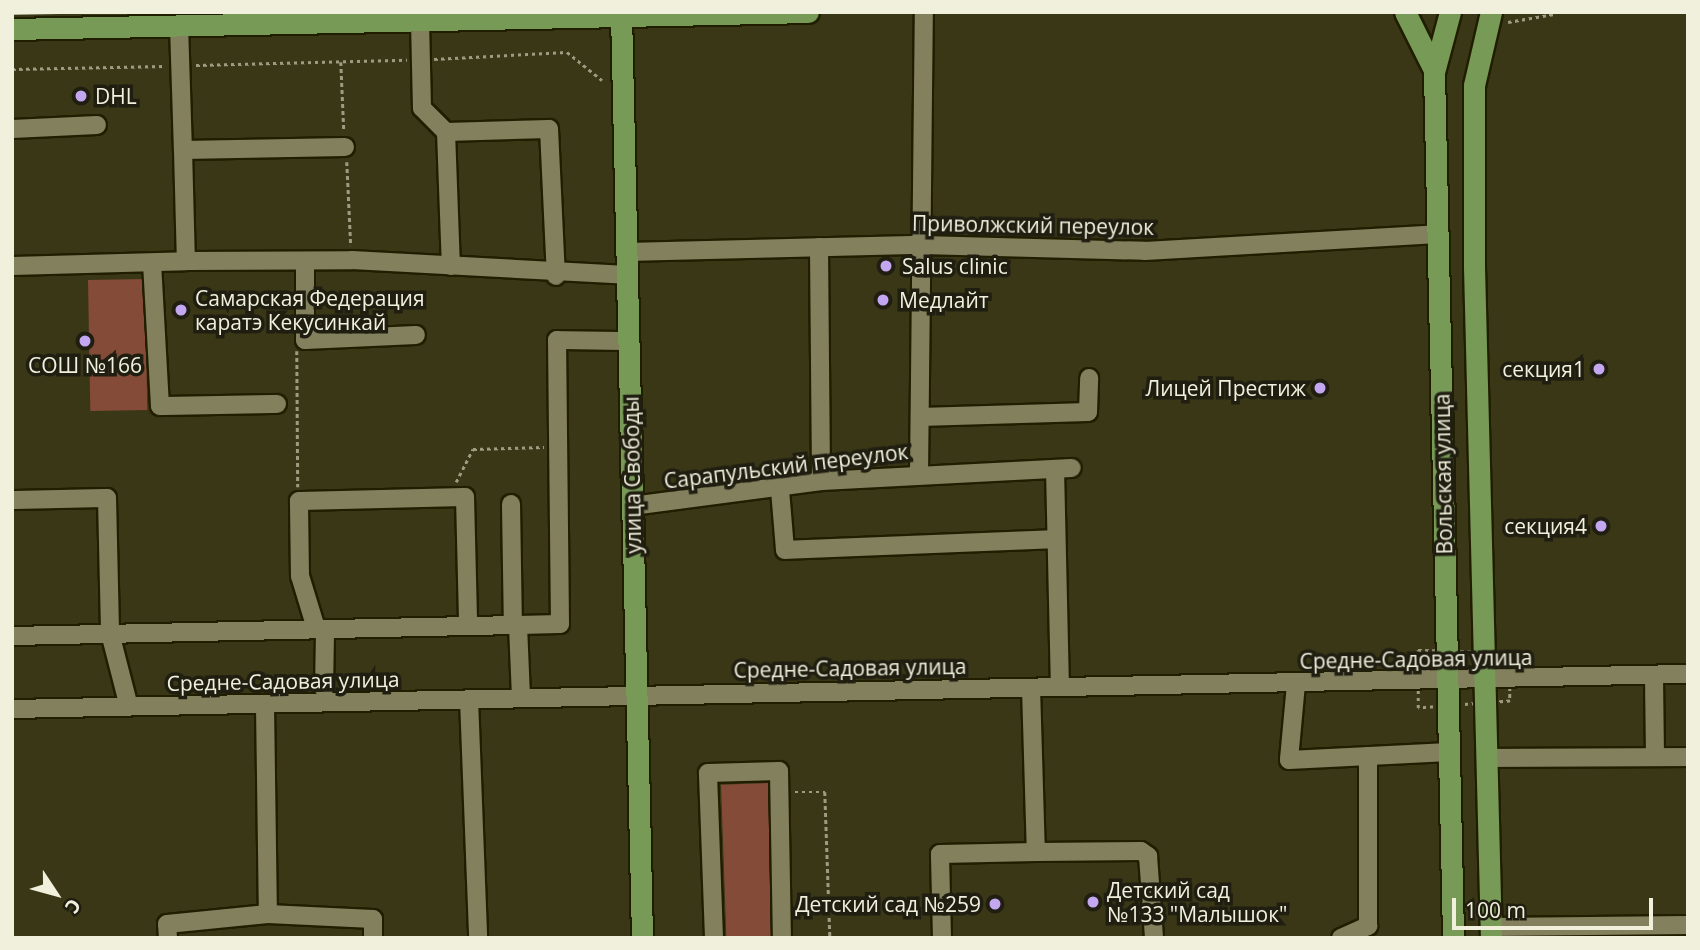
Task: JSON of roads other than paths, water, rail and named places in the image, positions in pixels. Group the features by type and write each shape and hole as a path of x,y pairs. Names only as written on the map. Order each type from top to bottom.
{"main road":[{"path":"12,29 808,12"},
{"path":"1405,12 1434,72"},
{"name":"Вольская улица","path":"1450,12 1434,72 1453,938"},
{"name":"улица Свободы","path":"621,15 642,938"},
{"name":"Вольская улица","path":"1491,932 1474,85 1499,17"}],"street":[{"path":"919,474 924,12"},
{"path":"420,21 422,108 446,132 452,265"},
{"path":"179,25 187,261"},
{"path":"12,129 97,125"},
{"path":"446,132 549,129 556,276"},
{"path":"183,150 345,147"},
{"name":"Приволжский переулок","path":"626,252 922,245 1145,251 1438,234"},
{"path":"819,247 821,481"},
{"path":"304,261 305,340 416,335"},
{"path":"12,266 304,261 452,265 556,276 627,275"},
{"path":"152,263 160,406 277,404"},
{"path":"12,636 468,623 560,624 557,340 629,341"},
{"path":"920,417 1088,412 1089,378"},
{"name":"Сарапульский переулок","path":"632,506 780,490 821,481 1064,468 1056,539"},
{"path":"780,490 785,550 1056,539 1060,687"},
{"path":"324,689 320,627 300,576 299,501 466,497 468,623"},
{"path":"12,500 107,498 110,633 129,707"},
{"path":"510,504 521,697"},
{"name":"Средне-Садовая улица","path":"12,709 1688,674"},
{"path":"1654,676 1655,757"},
{"path":"1296,684 1289,760 1449,752"},
{"path":"1031,688 1036,852"},
{"path":"469,699 478,938"},
{"path":"264,705 268,914"},
{"path":"1341,938 1368,926 1368,756"},
{"path":"1486,758 1688,757"},
{"path":"714,938 708,773 779,771 782,938"},
{"path":"943,938 940,854 1141,851 1149,856 1154,938"},
{"path":"168,938 167,925 268,914 373,919 373,938"},
{"path":"1491,932 1688,925"}],"tram line":[{"path":"12,14 108,12"}],"place":[{"name":"DHL","path":"81,96"},
{"name":"Salus clinic","path":"886,266"},
{"name":"Медлайт","path":"883,300"},
{"name":"Самарская Федерация каратэ Кекусинкай","path":"181,310"},
{"name":"СОШ №166","path":"85,341"},
{"name":"секция1","path":"1599,369"},
{"name":"Лицей Престиж","path":"1320,388"},
{"name":"секция4","path":"1601,526"},
{"name":"Детский сад №133 \"Малышок\"","path":"1093,902"},
{"name":"Детский сад №259","path":"995,904"}]}
